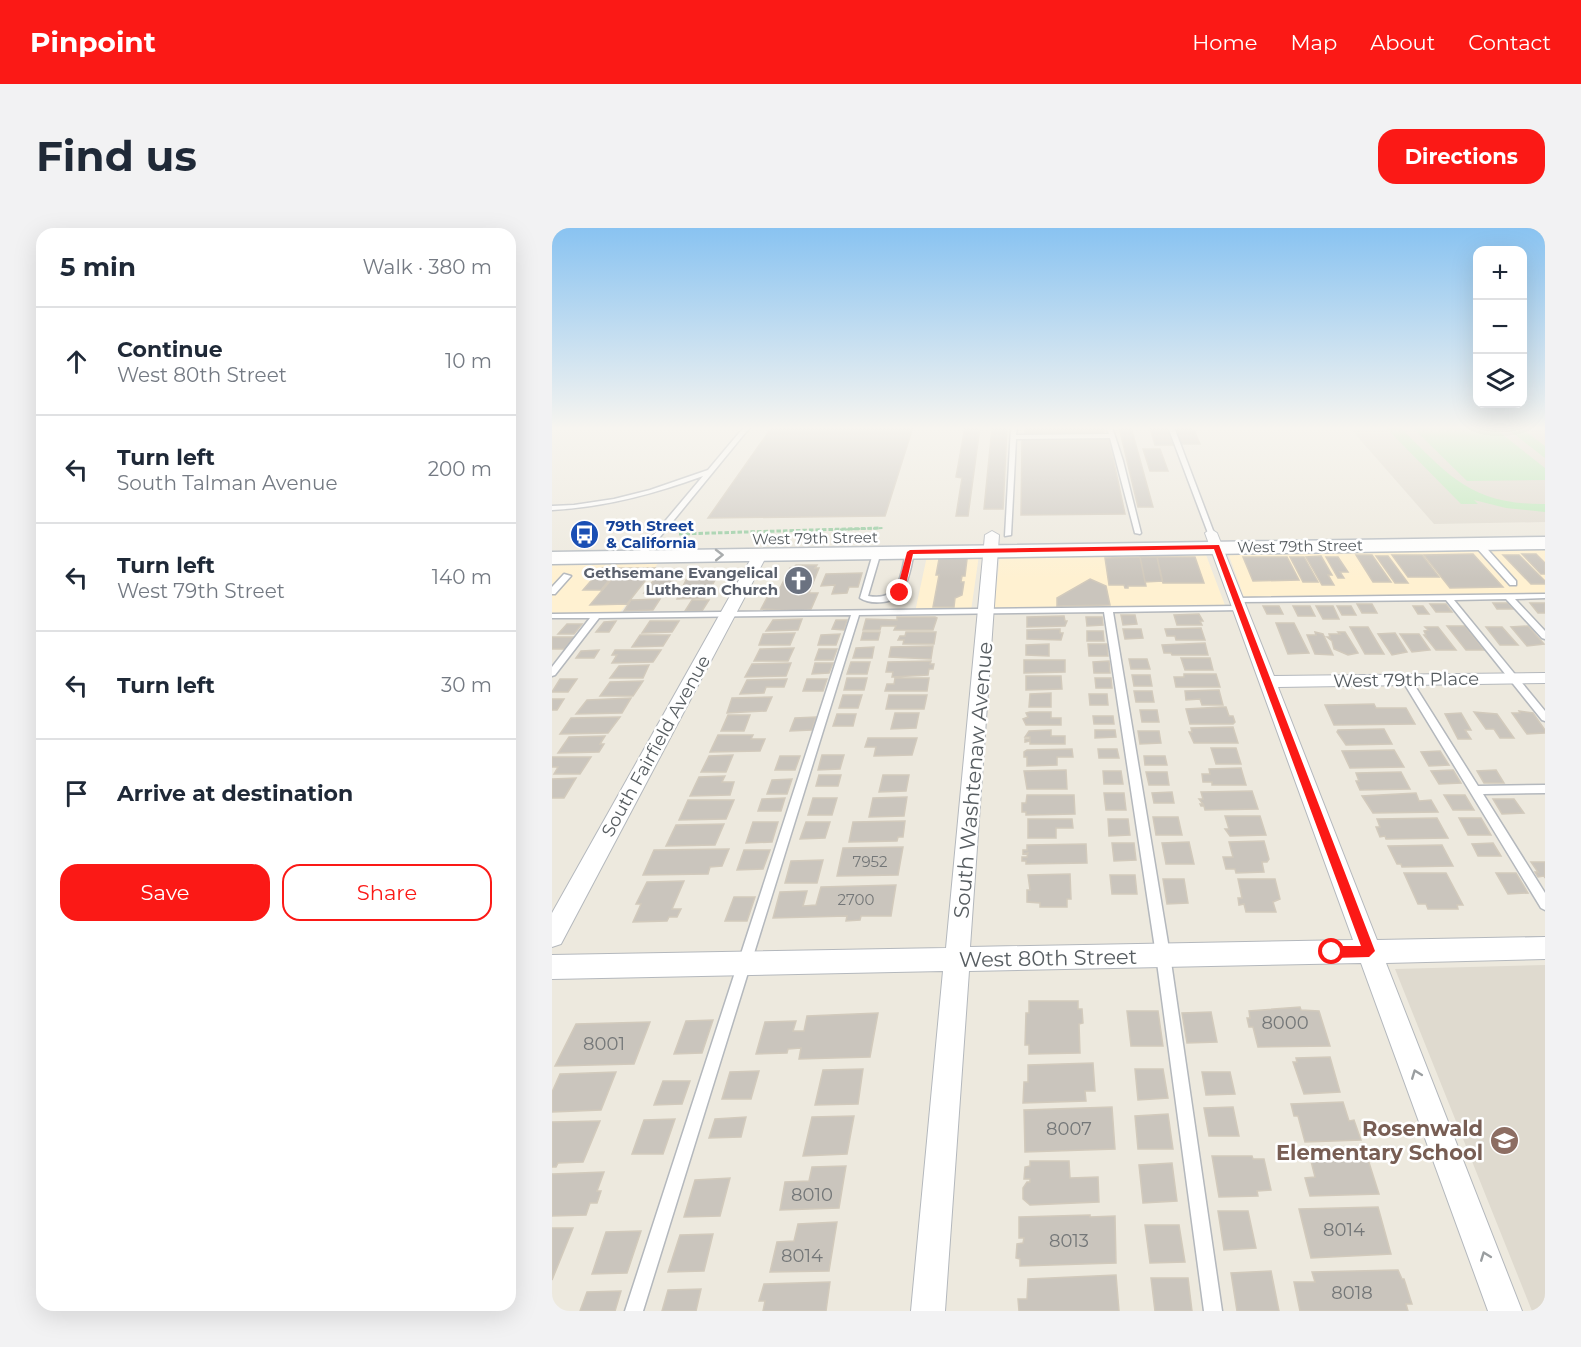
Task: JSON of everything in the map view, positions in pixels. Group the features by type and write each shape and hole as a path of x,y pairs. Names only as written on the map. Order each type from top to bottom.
{"main road":[{"name":"West 79th Street","path":"552,558 910,552 997,540 1138,533 1213,540 1545,529"},
{"name":"West 79th Street","path":"552,542 1213,540 1545,543"}],"street":[{"name":"South Washtenaw Avenue","path":"928,1311 987,611 997,540"},
{"path":"1213,540 1505,1311"},
{"name":"South Fairfield Avenue","path":"552,936 760,555"},
{"name":"West 79th Place","path":"1268,682 1545,678"},
{"name":"West 80th Street","path":"552,968 1545,948"}],"lane":[{"path":"552,508 580,508 645,496 694,478"},
{"path":"639,557 706,478"},
{"path":"997,540 1007,478"},
{"path":"1123,478 1138,533"},
{"path":"1190,478 1213,540"},
{"path":"1478,543 1513,583"},
{"path":"877,552 864,598 870,600 892,599 900,593 910,552"},
{"path":"552,592 567,576"},
{"path":"552,616 1108,609 1448,597 1545,596"},
{"path":"1448,597 1545,718"},
{"path":"1509,597 1545,636"},
{"path":"1108,609 1163,955 1213,1311"},
{"path":"634,1311 856,612"},
{"path":"552,673 597,615"},
{"path":"1407,680 1545,904"},
{"path":"1475,790 1545,789"}],"path":[{"path":"679,534 884,528"}],"shaded area":[{"path":"1393,478 1545,478 1545,522 1434,524"},
{"path":"1545,549 1545,596 1245,600 1228,553"},
{"path":"1205,552 1226,608 994,611 1000,554"},
{"path":"979,555 971,611 915,612 927,556"},
{"path":"659,562 618,615 552,616 552,565"},
{"name":"Rosenwald Elementary School","path":"1545,965 1545,1311 1532,1311 1395,969"}],"green space":[{"path":"1435,478 1454,478 1479,493 1498,499 1545,504 1545,512 1506,508 1474,500 1478,504 1461,504"},
{"path":"1463,478 1545,478 1545,480 1467,481"}],"building":[{"path":"736,478 897,478 885,516 708,518"},
{"path":"959,478 973,478 968,516 956,516 962,478"},
{"path":"987,478 1005,478 1003,509 984,509"},
{"path":"1021,478 1117,478 1125,514 1021,515"},
{"path":"1131,478 1145,478 1153,507 1138,507"},
{"path":"1473,554 1503,587 1450,588 1424,555"},
{"path":"1522,554 1536,554 1545,563 1545,574 1541,574"},
{"path":"1356,555 1372,555 1391,582 1373,582"},
{"path":"1392,555 1422,555 1439,577 1408,577"},
{"path":"1503,555 1519,555 1545,581 1545,584 1531,584"},
{"path":"1321,556 1332,575 1328,575 1334,585 1322,585 1306,557"},
{"path":"1376,556 1388,556 1408,583 1395,583"},
{"path":"1140,557 1157,557 1162,581 1145,582"},
{"path":"1140,557 1146,586 1125,588 1124,585 1109,585 1105,558"},
{"path":"1157,557 1195,557 1204,583 1163,583"},
{"path":"1243,557 1287,557 1299,580 1253,581"},
{"path":"1290,557 1304,557 1318,582 1303,582"},
{"path":"1326,557 1338,557 1348,572 1340,572 1344,578 1338,578"},
{"path":"939,559 967,559 965,576 962,576 961,582 964,582 962,595 955,598 954,607 933,607 939,575 936,575"},
{"name":"Gethsemane Evangelical Lutheran Church","path":"796,565 817,565 815,568 819,568 809,593 818,593 811,609 800,611 761,609 769,594 777,594 790,568"},
{"path":"602,568 619,568 601,590 583,590"},
{"path":"621,568 655,568 627,604 590,605"},
{"path":"659,573 678,573 660,596 647,596 649,593 644,593"},
{"path":"694,573 719,573 705,598 677,599 686,580 690,580"},
{"path":"862,573 858,587 849,587 847,593 832,594 835,585 821,586 826,574"},
{"path":"1090,579 1106,586 1110,605 1057,606 1057,598"},
{"path":"660,599 653,610 624,611 631,600"},
{"path":"692,600 709,600 702,611 685,611"},
{"path":"1493,603 1508,603 1513,609 1497,609"},
{"path":"1530,603 1545,603 1545,613 1538,613"},
{"path":"1357,604 1372,604 1377,613 1362,613"},
{"path":"1430,604 1446,604 1452,612 1436,612"},
{"path":"1263,606 1279,606 1283,614 1267,614"},
{"path":"1293,606 1310,606 1315,616 1298,616"},
{"path":"1316,606 1333,606 1339,619 1323,619"},
{"path":"1337,606 1351,606 1356,615 1342,615"},
{"path":"1413,606 1423,606 1429,614 1418,614"},
{"path":"1199,614 1203,621 1200,621 1202,625 1177,625 1174,615"},
{"path":"1121,615 1135,615 1137,624 1123,625"},
{"path":"1064,616 1067,621 1065,626 1027,627 1027,617"},
{"path":"897,617 937,618 933,630 894,630 896,626 881,626 880,630 863,630 866,619 897,620"},
{"path":"1086,617 1102,617 1103,625 1087,626"},
{"path":"802,619 798,630 766,631 773,620"},
{"path":"836,620 847,620 844,630 832,629"},
{"path":"616,621 609,632 596,632 604,622"},
{"path":"650,621 679,621 672,632 642,633"},
{"path":"1276,623 1294,623 1309,653 1288,654"},
{"path":"567,624 582,624 574,634 558,634"},
{"path":"1447,626 1465,626 1484,650 1466,650"},
{"path":"1528,626 1544,644 1527,646 1511,627"},
{"path":"1350,627 1368,627 1384,654 1365,654"},
{"path":"1425,627 1438,627 1456,650 1436,650 1424,635 1426,635 1424,631 1428,630"},
{"path":"1486,627 1502,627 1518,645 1500,645"},
{"path":"1201,628 1205,640 1176,640 1175,636 1167,636 1165,629"},
{"path":"1060,629 1060,633 1063,633 1061,640 1027,639 1027,630"},
{"path":"1123,629 1141,629 1143,638 1125,639"},
{"path":"1087,631 1103,631 1104,641 1087,641"},
{"path":"863,632 880,632 878,640 861,640"},
{"path":"906,632 936,632 934,644 903,644 904,640 898,640 900,636 905,636"},
{"path":"1315,632 1323,634 1333,655 1315,654 1307,635 1316,635"},
{"path":"1338,632 1345,632 1358,653 1348,655 1334,649 1332,641 1327,637 1330,637 1329,634 1340,634"},
{"path":"795,633 790,645 759,645 763,634"},
{"path":"1395,633 1407,652 1392,655 1378,634"},
{"path":"840,634 836,645 818,645 821,635"},
{"path":"1400,634 1419,634 1430,650 1412,652"},
{"path":"640,635 670,635 663,646 632,647"},
{"path":"552,637 577,637 568,649 552,649"},
{"path":"1205,643 1208,655 1172,655 1164,653 1162,645"},
{"path":"1049,644 1049,656 1026,655 1026,645"},
{"path":"1088,644 1107,644 1108,656 1089,656"},
{"path":"933,646 931,659 889,657 891,647"},
{"path":"874,647 872,658 853,658 856,648"},
{"path":"794,648 788,661 754,661 760,649"},
{"path":"819,649 837,649 833,660 815,660"},
{"path":"599,650 594,658 576,658 581,651"},
{"path":"615,650 661,650 653,662 612,663 617,655 612,655"},
{"path":"1181,658 1210,658 1213,670 1185,670"},
{"path":"1129,659 1147,659 1150,669 1131,669"},
{"path":"1024,660 1065,660 1065,672 1024,673"},
{"path":"931,661 930,664 934,664 933,669 929,669 928,675 892,677 893,672 886,672 888,662"},
{"path":"1109,661 1110,673 1094,673 1093,662"},
{"path":"851,662 870,662 867,674 847,674"},
{"path":"791,663 786,676 745,677 752,664"},
{"path":"815,663 833,663 829,673 812,674"},
{"path":"649,665 643,678 610,678 619,666"},
{"path":"1184,674 1216,674 1220,687 1176,687 1174,677 1184,677"},
{"path":"1132,675 1150,675 1152,686 1134,686"},
{"path":"1026,676 1061,676 1062,689 1026,690"},
{"path":"847,678 867,678 864,690 844,690"},
{"path":"895,678 929,678 927,691 885,691 887,684 894,684"},
{"path":"1095,678 1111,678 1112,688 1096,688"},
{"path":"560,679 577,679 568,692 552,692"},
{"path":"787,679 784,687 766,687 764,693 740,694 747,680"},
{"path":"807,679 827,679 823,691 803,691"},
{"path":"643,681 633,696 600,696 610,682"},
{"path":"1219,690 1223,705 1202,705 1200,699 1186,700 1185,691"},
{"path":"1134,691 1152,691 1154,702 1136,702"},
{"path":"1051,693 1051,707 1029,707 1030,694"},
{"path":"1089,694 1107,694 1108,705 1090,705"},
{"path":"843,695 862,695 858,708 839,708"},
{"path":"889,695 927,695 924,709 886,709"},
{"path":"772,697 766,711 727,713 732,698"},
{"path":"631,698 622,713 576,714 587,700"},
{"path":"552,699 564,699 557,710 552,710"},
{"path":"1374,704 1376,708 1406,708 1415,724 1334,725 1325,705"},
{"path":"1226,707 1229,716 1233,716 1235,722 1233,724 1190,724 1186,709"},
{"path":"1140,710 1157,710 1159,722 1142,722"},
{"path":"1519,711 1533,713 1545,733 1527,734 1512,713 1520,713"},
{"path":"1051,712 1051,718 1061,718 1061,725 1026,725 1023,719 1028,717 1026,713"},
{"path":"1474,712 1497,714 1514,738 1500,738 1494,729 1486,729"},
{"path":"895,713 919,713 916,728 891,729"},
{"path":"1461,713 1471,730 1465,730 1471,739 1458,739 1445,714"},
{"path":"837,714 856,714 853,726 833,726"},
{"path":"728,715 750,715 744,731 721,731"},
{"path":"1093,716 1113,716 1114,724 1094,724"},
{"path":"620,717 608,733 560,734 571,718"},
{"path":"816,717 812,730 790,731 795,718"},
{"path":"1233,727 1238,743 1194,743 1189,732 1192,732 1191,728"},
{"path":"1384,729 1392,744 1346,745 1337,732 1338,730"},
{"path":"1051,730 1051,736 1065,736 1065,744 1025,742 1025,739 1030,739 1030,737 1025,737 1029,731"},
{"path":"1095,730 1115,730 1116,737 1095,738"},
{"path":"1138,731 1159,731 1161,743 1140,744"},
{"path":"718,735 753,735 751,739 765,739 760,751 710,752"},
{"path":"605,736 600,744 604,744 599,752 558,753 569,737"},
{"path":"868,738 917,738 912,755 874,756 876,747 865,747"},
{"path":"1211,748 1236,748 1241,764 1216,764"},
{"path":"1072,749 1073,757 1057,757 1057,765 1027,766 1027,757 1024,757 1024,752 1027,750"},
{"path":"1098,749 1117,749 1119,758 1099,758"},
{"path":"1394,750 1404,767 1350,768 1342,751"},
{"path":"1440,751 1449,765 1429,766 1421,752"},
{"path":"733,755 726,772 701,772 709,756"},
{"path":"822,755 844,755 840,769 818,770"},
{"path":"780,756 800,756 795,770 775,770"},
{"path":"1144,756 1165,756 1167,765 1145,765"},
{"path":"552,757 591,757 580,774 554,774 558,767 552,767"},
{"path":"1241,768 1246,785 1212,785 1212,782 1203,782 1202,774 1210,774 1209,769"},
{"path":"1066,770 1067,789 1027,789 1024,771"},
{"path":"1453,770 1461,783 1439,784 1431,771"},
{"path":"1496,770 1504,783 1484,783 1477,771"},
{"path":"1103,771 1121,771 1123,784 1104,784"},
{"path":"1146,772 1167,772 1169,785 1149,785"},
{"path":"1401,772 1410,789 1360,790 1356,781 1359,781 1356,773"},
{"path":"819,775 841,775 838,786 816,786"},
{"path":"883,775 909,775 906,791 879,792"},
{"path":"725,776 722,782 734,782 730,795 690,796 699,777"},
{"path":"576,778 564,798 552,798 552,779"},
{"path":"792,779 787,794 767,794 772,780"},
{"path":"1252,791 1258,809 1205,810 1199,799 1203,799 1201,792"},
{"path":"1172,792 1174,803 1154,803 1152,793"},
{"path":"1104,793 1124,793 1126,810 1106,810"},
{"path":"1416,793 1419,801 1431,800 1438,812 1373,813 1362,796"},
{"path":"1027,795 1074,795 1075,814 1026,815 1026,812 1022,812 1022,803 1026,803"},
{"path":"1444,795 1465,795 1474,810 1453,810"},
{"path":"907,797 904,816 869,817 873,798"},
{"path":"785,798 781,811 758,811 762,799"},
{"path":"813,798 837,798 832,815 808,815"},
{"path":"1493,799 1514,799 1524,813 1502,814"},
{"path":"688,800 734,800 726,819 679,820"},
{"path":"1225,816 1260,816 1266,835 1230,836 1225,829 1229,829"},
{"path":"1153,817 1178,817 1182,835 1156,835"},
{"path":"1437,818 1448,838 1386,839 1385,836 1380,837 1376,827 1380,827 1377,819"},
{"path":"1459,818 1481,818 1491,835 1468,835"},
{"path":"1028,819 1072,819 1073,828 1056,828 1056,838 1028,838"},
{"path":"1108,819 1128,819 1130,835 1109,836"},
{"path":"905,821 903,837 898,837 897,841 849,842 853,822"},
{"path":"753,822 778,822 772,842 746,843"},
{"path":"806,822 830,822 825,838 800,839"},
{"path":"724,824 715,845 666,846 676,825"},
{"path":"1264,841 1269,859 1267,862 1262,862 1264,872 1236,873 1235,869 1226,869 1223,857 1233,857 1229,842"},
{"path":"1189,842 1194,864 1166,864 1162,843"},
{"path":"1112,843 1134,843 1136,860 1114,861"},
{"path":"1493,843 1501,856 1478,856 1472,844"},
{"path":"1086,844 1087,863 1026,864 1026,861 1022,861 1022,857 1027,857 1028,853 1023,854 1023,850 1027,850 1027,845"},
{"path":"1442,845 1453,866 1402,867 1401,864 1397,864 1388,846"},
{"path":"903,847 898,875 837,876 843,848"},
{"path":"729,849 722,866 710,867 708,874 643,875 654,850"},
{"path":"744,850 770,850 763,869 737,870"},
{"path":"823,860 817,883 785,883 791,861"},
{"path":"1531,862 1545,862 1545,878 1544,876 1538,877 1535,872 1538,872"},
{"path":"1404,873 1446,873 1463,905 1457,905 1458,909 1428,909 1426,904 1418,904"},
{"path":"1496,873 1516,873 1528,893 1508,894"},
{"path":"1070,874 1071,899 1067,899 1067,907 1040,907 1040,903 1027,902 1027,890 1030,890 1028,875"},
{"path":"1110,875 1135,875 1137,894 1112,894"},
{"path":"1163,879 1184,879 1188,903 1167,904"},
{"path":"1238,879 1275,879 1280,899 1273,902 1276,912 1246,912 1244,904 1239,905 1238,898 1242,898"},
{"path":"684,881 672,909 681,909 677,917 669,917 667,921 633,922 641,904 636,904 647,882"},
{"path":"896,885 891,916 861,916 860,920 846,921 847,916 773,918 780,892 807,891 803,906 816,905 821,887"},
{"path":"734,897 755,897 747,921 725,921"},
{"path":"1029,1001 1078,1001 1078,1009 1082,1009 1083,1023 1079,1024 1080,1053 1029,1054 1029,1045 1025,1045 1026,1013 1029,1013"},
{"path":"1300,1007 1301,1010 1319,1011 1330,1046 1258,1047 1253,1027 1249,1027 1247,1018 1250,1018 1249,1011"},
{"path":"1127,1011 1158,1011 1163,1046 1131,1046"},
{"path":"1211,1012 1217,1042 1187,1043 1182,1013"},
{"path":"878,1013 870,1057 799,1059 801,1048 788,1049 787,1053 756,1054 765,1022 796,1021 793,1031 804,1031 807,1016"},
{"path":"713,1020 702,1053 674,1054 686,1021"},
{"path":"650,1022 634,1064 555,1066 576,1024"},
{"path":"1330,1057 1340,1092 1304,1094 1293,1062 1297,1062 1296,1058"},
{"path":"1093,1063 1095,1091 1085,1091 1086,1101 1023,1103 1024,1082 1028,1082 1028,1065"},
{"path":"863,1069 858,1104 815,1105 823,1070"},
{"path":"1135,1069 1163,1069 1168,1098 1138,1100"},
{"path":"759,1071 751,1099 722,1099 730,1072"},
{"path":"616,1072 601,1110 552,1112 552,1092 560,1074"},
{"path":"1202,1072 1230,1072 1235,1094 1206,1095"},
{"path":"663,1081 690,1081 682,1104 654,1105"},
{"path":"1343,1102 1349,1121 1354,1120 1361,1140 1305,1142 1298,1116 1294,1116 1291,1104"},
{"path":"1112,1107 1115,1149 1025,1152 1024,1110"},
{"path":"1233,1107 1239,1136 1209,1136 1204,1108"},
{"path":"1168,1114 1173,1149 1138,1149 1135,1116"},
{"path":"854,1116 847,1154 803,1156 812,1117"},
{"path":"746,1117 741,1137 709,1138 715,1119"},
{"path":"675,1119 663,1154 632,1154 644,1120"},
{"path":"600,1121 583,1162 558,1163 556,1167 552,1167 552,1122"},
{"path":"1366,1153 1379,1194 1310,1196 1305,1178 1315,1177 1310,1157 1316,1157 1315,1154"},
{"path":"1212,1156 1252,1156 1253,1159 1264,1159 1271,1190 1257,1191 1258,1196 1219,1197"},
{"path":"1030,1161 1069,1161 1070,1178 1098,1177 1099,1202 1030,1205 1023,1199 1023,1188 1027,1182 1030,1182 1030,1179 1024,1179 1025,1167 1030,1166"},
{"path":"1172,1163 1177,1201 1143,1203 1139,1165"},
{"path":"846,1166 839,1208 780,1210 785,1182 809,1181 812,1167"},
{"path":"604,1172 597,1191 601,1191 597,1203 590,1203 586,1215 552,1216 552,1174"},
{"path":"730,1178 720,1216 684,1217 695,1180"},
{"path":"1378,1207 1391,1254 1311,1258 1299,1209"},
{"path":"1218,1211 1248,1211 1256,1248 1224,1250"},
{"path":"1090,1215 1090,1217 1115,1216 1116,1263 1020,1266 1020,1259 1016,1258 1017,1244 1023,1243 1024,1238 1019,1238 1019,1217"},
{"path":"837,1222 829,1271 770,1272 777,1242 794,1241 798,1224"},
{"path":"1145,1225 1179,1225 1185,1262 1150,1263"},
{"path":"552,1228 573,1228 552,1280"},
{"path":"641,1231 627,1273 592,1274 606,1232"},
{"path":"713,1234 704,1271 668,1272 680,1235"},
{"path":"1398,1270 1404,1279 1412,1304 1406,1304 1408,1311 1300,1311 1294,1282 1315,1282 1312,1272"},
{"path":"1271,1271 1279,1311 1237,1311 1231,1273"},
{"path":"1116,1275 1119,1311 1019,1311 1018,1299 1027,1299 1028,1279"},
{"path":"1151,1278 1188,1278 1192,1311 1155,1311"},
{"path":"830,1282 826,1311 763,1311 765,1301 759,1301 764,1284"},
{"path":"701,1289 696,1311 662,1311 668,1290"},
{"path":"621,1291 615,1311 580,1311 587,1292"}],"place":[{"name":"79th Street & California","path":"585,534"},
{"name":"Gethsemane Evangelical Lutheran Church","path":"799,581"},
{"name":"Rosenwald Elementary School","path":"1504,1140"}],"route":[{"path":"900,593 910,552 1216,547 1369,951 1332,952"}]}
